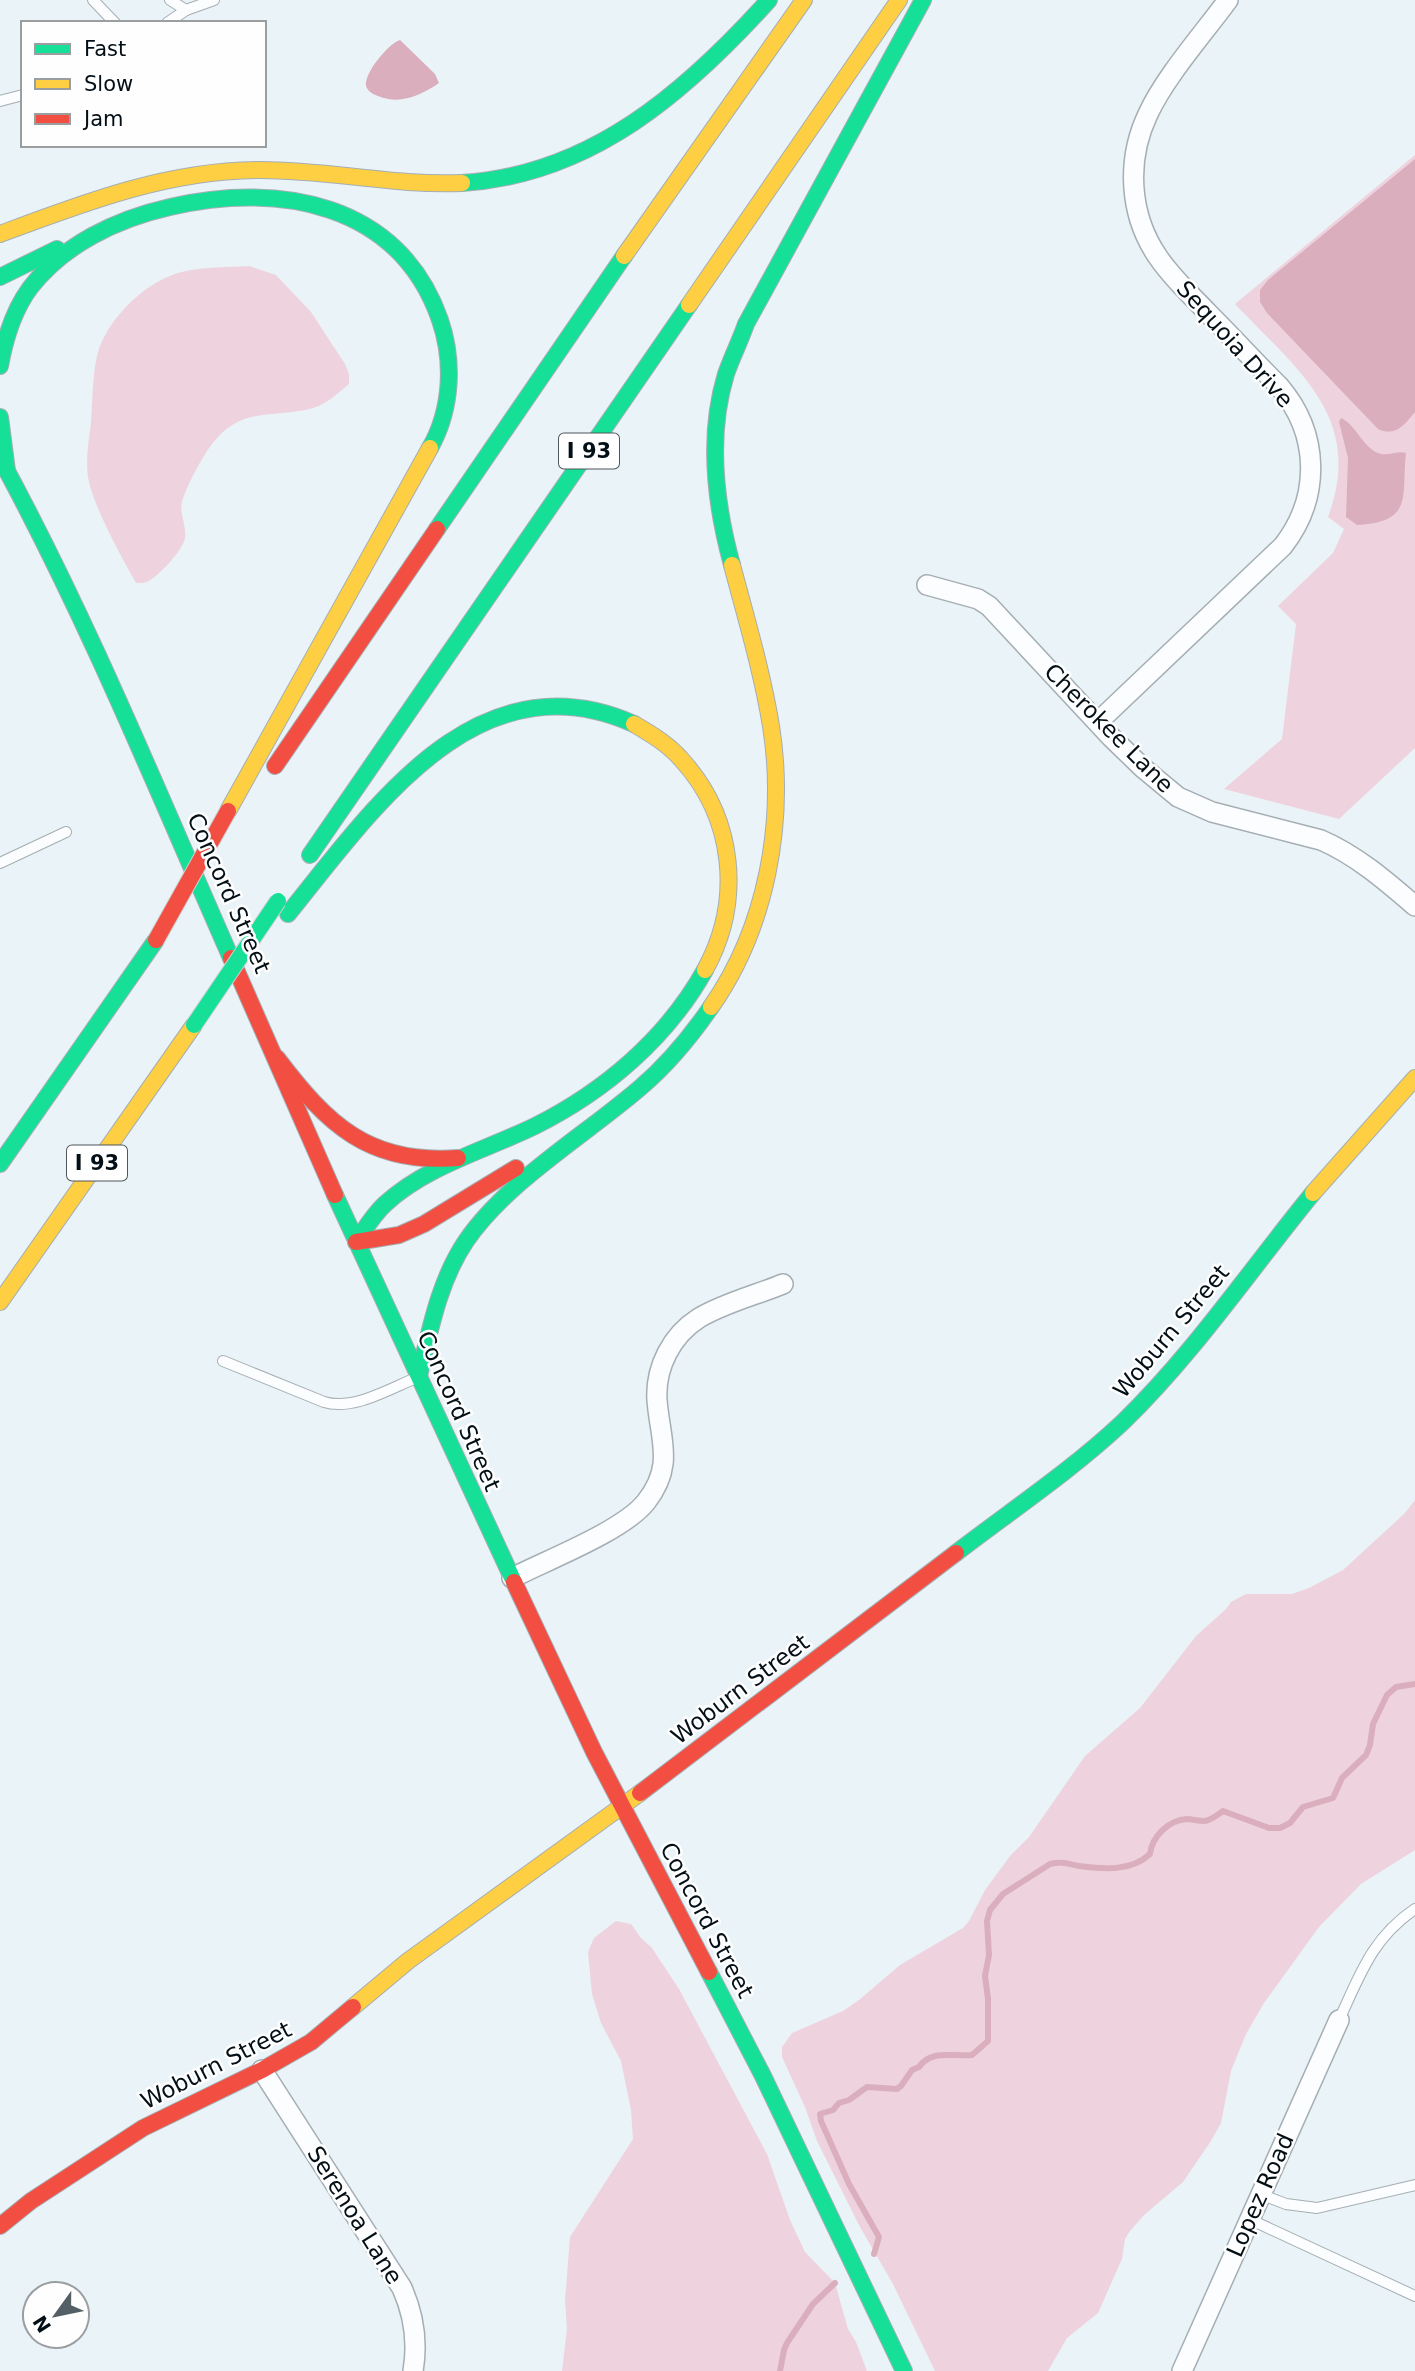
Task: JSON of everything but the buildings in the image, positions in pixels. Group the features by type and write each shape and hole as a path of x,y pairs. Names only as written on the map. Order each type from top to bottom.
{"main road":[{"path":"0,234 78,204 127,189 170,180 256,169 428,184 475,182 530,173 585,152 656,108 711,64 769,0"},
{"path":"231,818 260,787 544,371 804,0"},
{"name":"I 93","path":"302,867 899,0"},
{"path":"419,1377 438,1297 464,1243 500,1201 654,1076 692,1034 717,998 737,962 757,915 774,835 774,754 766,699 717,502 714,456 717,410 731,357 746,324 923,0"},
{"path":"0,277 129,219 176,205 217,198 283,198 324,206 368,227 404,256 427,289 443,328 448,350 448,395 437,435 231,818 156,940 0,1164"},
{"path":"0,221 78,204"},
{"path":"0,366 10,323 27,293 54,262 96,233"},
{"path":"0,416 4,464"},
{"name":"Concord Street","path":"4,464 39,530 91,640 356,1242 512,1578 622,1807 763,2076 904,2371"},
{"name":"I 93","path":"0,1302 194,1024 284,902 411,771 462,733 502,715 524,709 582,707 616,716 666,744 698,778 715,807 721,823 730,877 726,916 720,937 698,981 646,1049 599,1089 545,1121 462,1157"},
{"path":"277,1058 319,1110 337,1126 358,1138 412,1156 444,1159 462,1157"},
{"name":"Woburn Street","path":"0,2226 42,2193 143,2128 262,2070 318,2037 414,1957 622,1807 1036,1493 1126,1419 1185,1355 1310,1197 1415,1078"},
{"path":"356,1242 399,1235 424,1224 491,1182 594,1124"},
{"path":"356,1242 369,1220 385,1203 418,1180 462,1157"}],"street":[{"name":"Sequoia Drive","path":"1098,722 1283,547 1296,527 1309,495 1312,472 1310,448 1304,425 1293,405 1279,386 1165,267 1145,234 1135,199 1133,174 1136,149 1148,114 1160,93 1228,0"},
{"name":"Cherokee Lane","path":"927,585 978,599 989,606 1143,768 1178,797 1212,812 1332,845 1374,872 1415,906"},
{"path":"512,1578 615,1527 637,1512 653,1491 662,1466 664,1440 657,1387 659,1373 670,1347 701,1317 783,1284"},
{"name":"Lopez Road","path":"1182,2371 1339,2020"},
{"name":"Serenoa Lane","path":"262,2070 402,2288 415,2333 413,2371"}],"lane":[{"path":"93,0 113,21"},
{"path":"170,0 186,10"},
{"path":"170,21 186,10 214,0"},
{"path":"0,101 21,96"},
{"path":"0,863 66,832"},
{"path":"223,1361 337,1405 349,1404 419,1377"},
{"path":"1339,2020 1378,1941 1415,1909"},
{"path":"1261,2194 1286,2204 1317,2208 1415,2185"},
{"path":"1249,2220 1415,2296"}],"shaded area":[{"path":"400,40 435,74 439,83 417,95 386,99 369,91 366,80 383,53"},
{"path":"1415,155 1415,748 1339,819 1224,789 1282,739 1296,624 1278,606 1333,553 1344,529 1328,517 1337,482 1338,451 1331,423 1319,398 1281,351 1235,304"},
{"path":"1415,159 1415,412 1399,428 1390,432 1378,429 1267,313 1260,302 1260,290 1268,280"},
{"path":"249,266 276,275 311,312 345,364 349,384 318,406 247,418 223,432 204,456 184,496 181,506 185,538 180,549 152,579 136,583 104,523 88,478 98,352 108,330 124,309 154,284 185,271"},
{"path":"1341,418 1378,453 1406,453 1401,504 1397,512 1376,523 1357,525 1346,517 1348,458 1339,422"},
{"path":"1415,1500 1415,1850 1361,1884 1319,1927 1264,2003 1246,2034 1231,2071 1221,2123 1211,2141 1183,2182 1144,2215 1130,2231 1125,2239 1122,2259 1098,2313 1067,2338 1048,2371 935,2371 893,2284 860,2227 817,2141 782,2057 782,2047 792,2033 843,2011 900,1965 963,1928 985,1890 1010,1856 1029,1837 1085,1756 1140,1708 1196,1636 1231,1602 1246,1594 1292,1594 1343,1570 1404,1514"},
{"path":"616,1921 631,1924 652,1948 679,1989 767,2154 790,2220 805,2252 835,2283 848,2329 867,2371 562,2371 567,2329 565,2300 570,2237 633,2139 631,2110 621,2061 601,2023 592,1994 588,1952 594,1938"}],"waterway":[{"path":"874,2254 879,2237 849,2184 820,2114 833,2110 839,2103 849,2100 867,2087 897,2089 912,2070 924,2061 943,2055 972,2055 988,2041 985,1976 989,1955 987,1921 990,1910 1003,1894 1050,1864 1107,1868 1134,1864 1150,1854 1162,1830 1180,1820 1207,1821 1223,1811 1269,1828 1280,1828 1290,1823 1303,1807 1333,1798 1342,1778 1366,1755 1373,1724 1387,1695 1396,1687 1415,1684"},
{"path":"780,2371 787,2343 813,2304 835,2283"}],"traffic: fast":[{"path":"462,183 509,177 553,164 594,146 633,123 704,66 769,0"},
{"path":"732,565 721,518 715,445 720,397 726,374 746,324 923,0"},
{"path":"0,366 10,325 30,288 59,258 93,235 111,226 170,207 211,200 252,198 292,201 330,210 365,226 396,249 421,280 440,320 449,368 447,401 430,448"},
{"path":"0,277 57,249"},
{"path":"437,529 624,256"},
{"path":"310,855 689,305"},
{"path":"0,417 7,471"},
{"path":"0,458 92,643 231,958"},
{"path":"288,914 393,789 434,753 478,726 526,709 578,708 634,724"},
{"path":"194,1025 278,901"},
{"path":"0,1164 156,940"},
{"path":"356,1242 381,1208 419,1179 535,1126 610,1079 653,1040 690,995 705,970"},
{"path":"419,1376 442,1289 457,1256 483,1219 525,1178 651,1078 679,1049 711,1007"},
{"path":"956,1553 1063,1473 1149,1396 1198,1340 1313,1193"},
{"path":"335,1195 514,1582"},
{"path":"709,1972 763,2076 904,2371"}],"traffic: slow":[{"path":"624,256 804,0"},
{"path":"689,305 899,0"},
{"path":"0,234 125,191 190,176 223,172 282,170 410,182 462,183"},
{"path":"228,811 430,448"},
{"path":"711,1007 730,976 759,908 768,872 776,799 771,726 732,565"},
{"path":"634,724 665,744 681,759 699,782 713,807 722,833 728,861 725,916 717,944 705,970"},
{"path":"0,1302 194,1025"},
{"path":"1313,1193 1415,1078"},
{"path":"353,2007 408,1961 640,1793"}],"traffic: jam":[{"path":"275,766 437,529"},
{"path":"156,940 228,811"},
{"path":"231,958 335,1195"},
{"path":"277,1058 314,1102 353,1135 375,1147 399,1155 458,1158"},
{"path":"356,1242 399,1235 424,1224 516,1168"},
{"path":"640,1793 956,1553"},
{"path":"514,1582 594,1752 709,1972"},
{"path":"0,2226 31,2201 143,2128 262,2070 311,2042 353,2007"}]}
